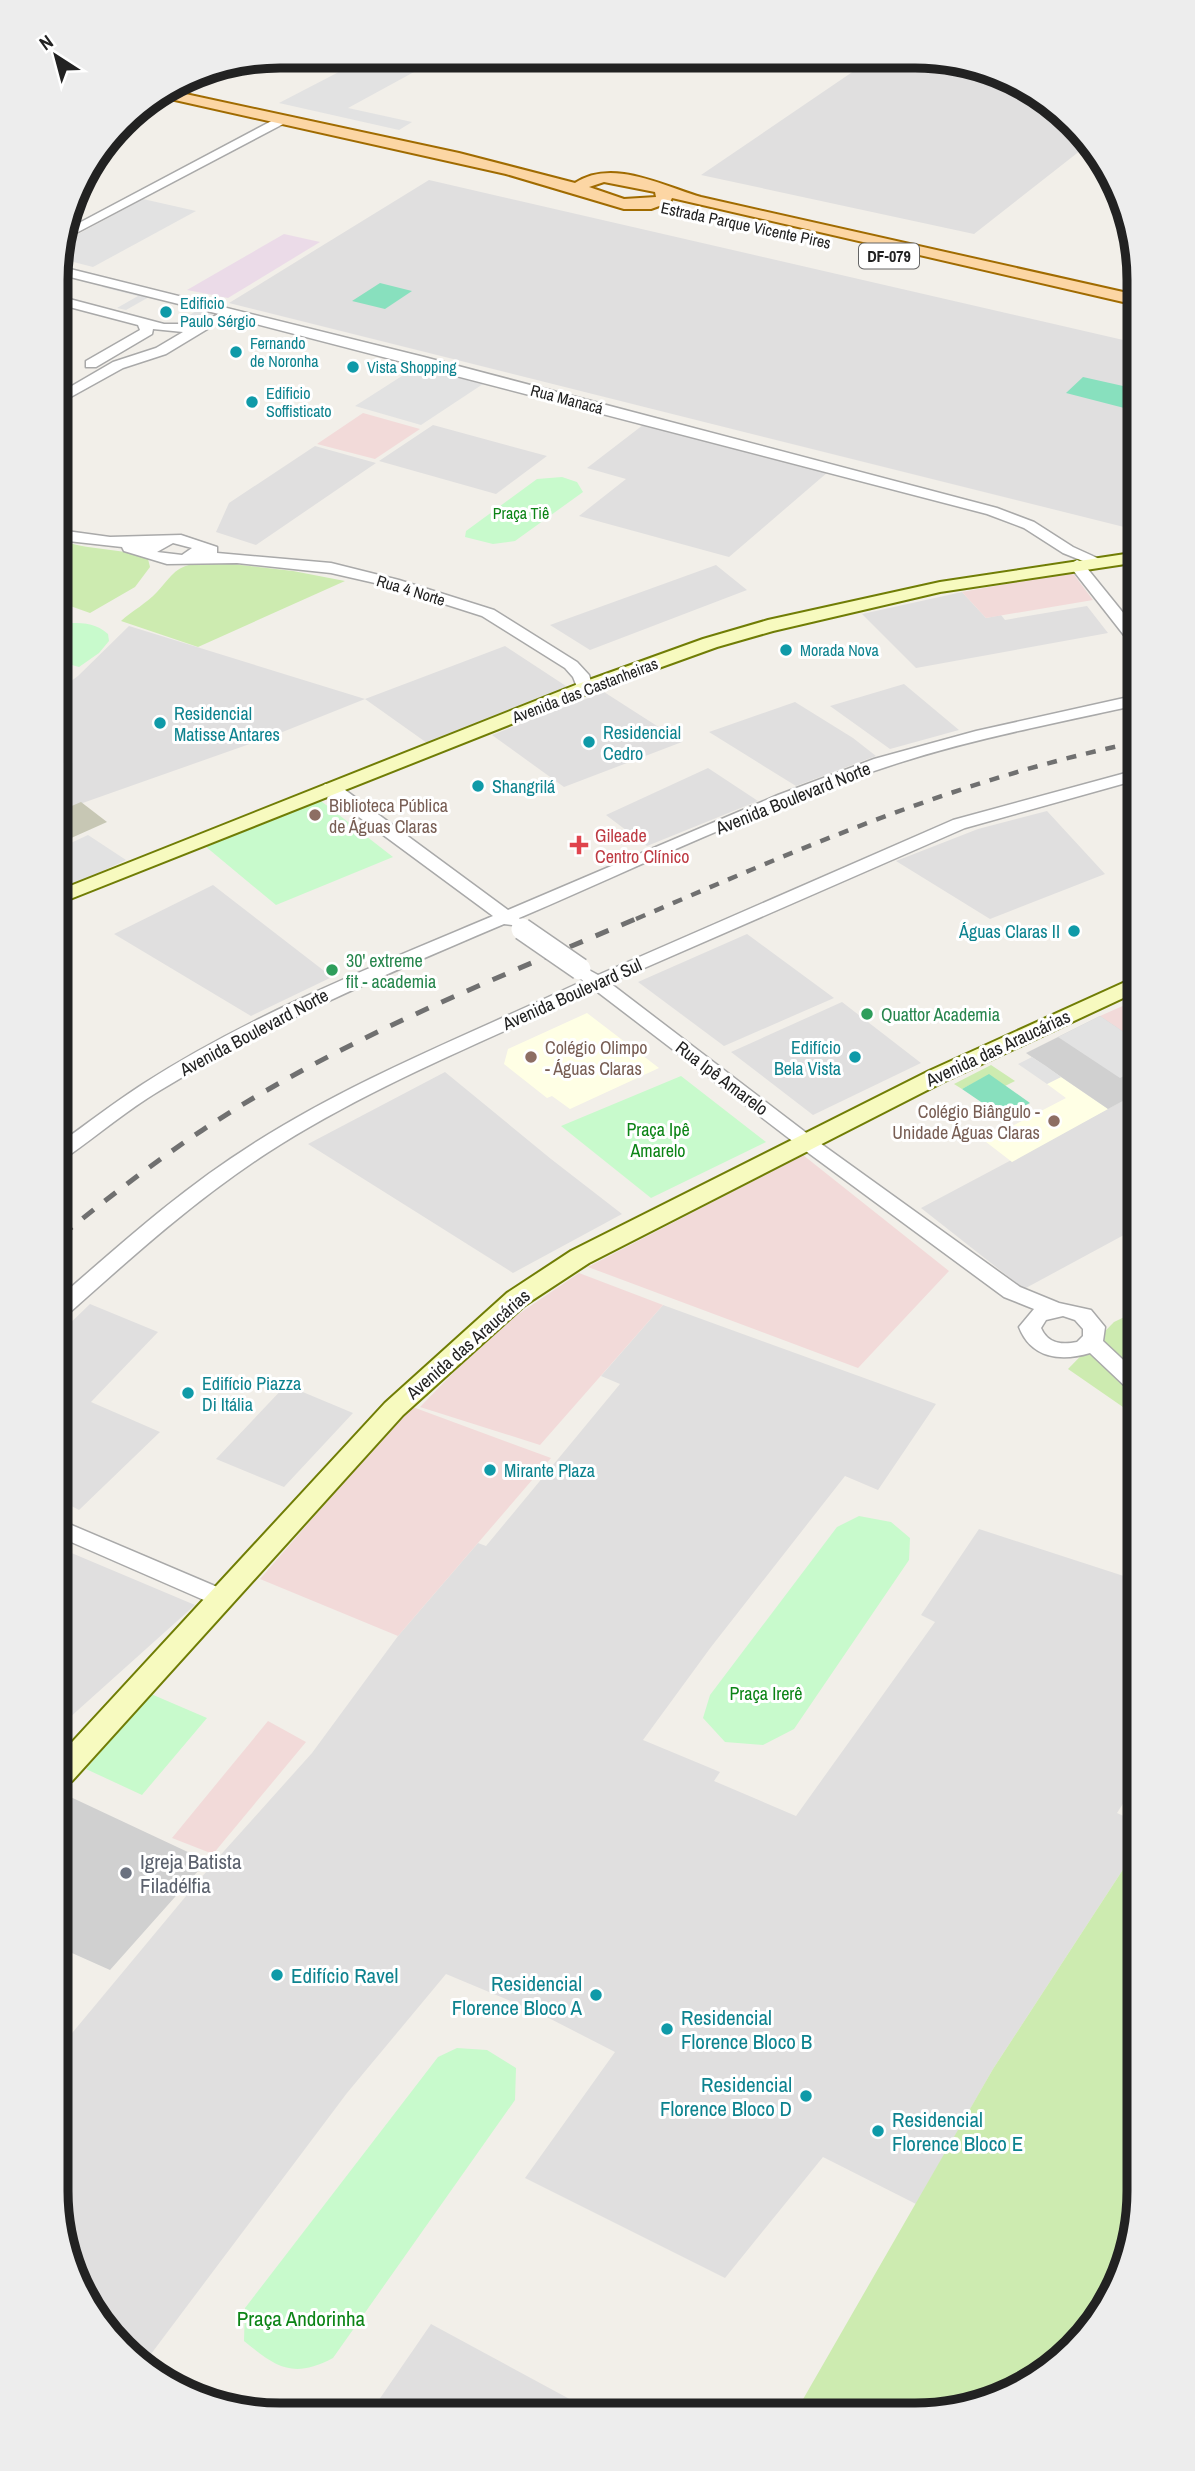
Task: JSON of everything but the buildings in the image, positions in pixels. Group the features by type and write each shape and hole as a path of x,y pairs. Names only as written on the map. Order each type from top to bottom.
{"main road":[{"name":"DF-079","path":"191,88 597,178 629,180 662,191"},
{"name":"DF-079","path":"176,96 583,190 610,201 647,205"},
{"path":"583,190 584,182 597,178"},
{"path":"647,205 664,199 662,191"},
{"name":"Estrada Parque Vicente Pires","path":"662,191 1127,298"},
{"name":"Estrada Parque Vicente Pires","path":"647,205 776,230 1127,310"},
{"name":"Avenida das Castanheiras","path":"69,894 585,688 768,626 1069,560 1098,562 1127,559"},
{"name":"Avenida das Araucárias","path":"68,1766 394,1409 516,1299 580,1257 806,1142 955,1067 1127,988"}],"street":[{"path":"78,216 250,126 256,114"},
{"path":"74,231 282,120"},
{"path":"69,273 211,318"},
{"path":"69,304 162,335 174,344"},
{"name":"Rua Manacá","path":"211,318 241,316 992,511 1029,526 1069,560 1127,629"},
{"path":"69,376 142,329 169,328 211,318"},
{"path":"69,393 110,369 174,344 211,318"},
{"path":"69,536 157,548 182,539 195,552 167,561 157,548"},
{"name":"Rua 4 Norte","path":"195,552 331,568 416,590 488,613 571,665 581,675 585,688"},
{"name":"Rua 4 Norte","path":"571,665 612,678"},
{"name":"Avenida Boulevard Norte","path":"69,1147 150,1088 249,1032 355,981 505,916 784,799 880,763 1048,718 1127,702"},
{"name":"Avenida Boulevard Sul","path":"68,1301 173,1209 261,1148 352,1096 597,982 959,824 1127,778"},
{"name":"Rua Ipê Amarelo","path":"331,788 580,969 806,1142 1012,1292 1054,1309"},
{"name":"Rua Ipê Amarelo","path":"1012,1292 1033,1320"},
{"path":"1084,1347 1095,1332 1090,1322 1072,1311 1054,1309 1038,1315 1033,1320 1032,1335 1045,1347 1055,1351 1084,1347 1126,1377"},
{"path":"68,1532 221,1598"}],"shaded area":[{"path":"858,68 929,69 983,79 1009,90 1044,112 1082,150 974,234 701,175"},
{"path":"345,69 398,69 414,72 348,108 412,122 399,130 279,103"},
{"path":"429,180 1127,341 1127,528 229,303"},
{"path":"143,199 196,211 93,267 69,261 73,237"},
{"path":"284,234 320,242 228,298 187,290"},
{"path":"109,283 214,312 214,314 194,326 179,322 199,309 149,297 126,310 117,308 138,296 102,287"},
{"path":"416,367 483,384 421,425 355,406"},
{"path":"363,413 420,429 375,459 317,444"},
{"path":"433,425 547,456 496,494 379,461"},
{"path":"643,425 828,472 729,557 579,516 626,479 587,468"},
{"path":"315,446 376,463 256,545 216,532 229,503"},
{"path":"716,565 747,590 590,650 550,625"},
{"path":"1072,572 1093,600 986,618 962,592"},
{"path":"962,592 986,618 1001,615 1005,620 1087,606 1108,633 916,668 862,614"},
{"path":"129,626 365,699 275,735 69,808 69,683"},
{"path":"505,646 569,688 427,743 365,699"},
{"path":"904,684 959,730 890,749 830,706"},
{"name":"Residencial Cedro","path":"604,692 682,742 564,787 492,735"},
{"path":"795,702 853,738 876,756 796,786 709,732"},
{"path":"708,768 758,801 647,846 606,815"},
{"path":"81,802 107,822 69,839 69,807"},
{"path":"1047,811 1105,874 990,919 896,861 978,829"},
{"path":"88,835 126,860 69,887 69,844"},
{"path":"213,885 332,977 251,1016 114,934"},
{"path":"747,934 834,998 724,1046 638,982"},
{"path":"842,1002 921,1063 813,1115 731,1052"},
{"path":"1127,1004 1127,1034 1100,1016"},
{"path":"587,1013 659,1068 570,1109 552,1096 547,1098 504,1064 508,1049"},
{"path":"1100,1016 1127,1034 1127,1099 1108,1109 1026,1053"},
{"path":"1100,1016 1127,1034 1127,1075 1120,1078 1058,1037"},
{"path":"1032,1057 1061,1077 1047,1084 1018,1064"},
{"path":"445,1072 622,1214 513,1273 308,1144"},
{"name":"Colégio Biângulo - Unidade Águas Claras","path":"1061,1077 1108,1109 1012,1162 977,1135 989,1129 997,1134 1066,1098 1047,1084"},
{"path":"1127,1099 1127,1234 1024,1289 921,1208"},
{"path":"803,1155 949,1271 858,1368 588,1267"},
{"path":"579,1273 663,1305 540,1445 420,1407 495,1330"},
{"path":"90,1304 158,1332 91,1402 160,1432 79,1510 68,1504 68,1325"},
{"path":"663,1305 936,1404 878,1490 845,1476 711,1647 643,1740 720,1772 714,1781 796,1816 935,1622 921,1615 979,1529 1126,1577 1126,1799 1117,1813 1126,1817 1126,1865 993,2069 916,2204 823,2157 725,2278 525,2178 615,2052 539,2013 446,1974 347,2093 149,2357 112,2320 84,2272 75,2246 68,2191 68,2038 216,1860 312,1753 398,1636 478,1543 486,1546 620,1384 601,1376"},
{"path":"286,1385 353,1413 284,1487 216,1459"},
{"path":"410,1406 551,1458 398,1636 260,1579"},
{"path":"68,1552 195,1605 68,1719"},
{"path":"268,1721 306,1742 213,1854 172,1838"},
{"name":"Igreja Batista Filadélfia","path":"68,1796 207,1861 110,1970 68,1951"},
{"path":"431,2324 577,2403 377,2403"}],"green space":[{"path":"380,283 412,291 385,309 352,301"},
{"path":"1083,377 1127,387 1127,409 1066,393"},
{"name":"Praça Tiê","path":"562,477 577,482 583,492 515,541 493,544 465,537 466,531 537,479"},
{"path":"69,543 126,552 148,559 150,567 135,587 90,613 69,605"},
{"path":"207,561 293,571 345,581 198,647 121,621 153,596 178,570"},
{"path":"69,624 95,626 108,634 109,641 99,653 79,667 69,667"},
{"path":"321,801 393,857 276,905 205,846"},
{"path":"991,1065 1015,1081 1005,1086 989,1075 962,1089 954,1084"},
{"path":"989,1074 1030,1103 1003,1117 962,1089"},
{"name":"Praça Ipê Amarelo","path":"681,1076 766,1142 651,1198 561,1126"},
{"path":"1126,1316 1126,1409 1068,1369 1114,1322"},
{"name":"Praça Irerê","path":"859,1516 891,1522 910,1538 909,1560 794,1729 763,1745 725,1742 703,1718 710,1695 837,1527"},
{"path":"151,1694 207,1718 142,1795 86,1769"},
{"path":"1126,1865 1126,2205 1116,2259 1091,2309 1065,2341 1044,2359 1009,2381 983,2392 943,2401 915,2403 801,2403 993,2069"},
{"name":"Praça Andorinha","path":"457,2048 487,2050 516,2068 515,2100 333,2358 307,2368 286,2368 276,2364 244,2341 245,2308 438,2057"}],"railway":[{"path":"636,919 880,818 1004,776 1127,744"},
{"path":"68,1230 188,1140 314,1064 452,998 640,917"}],"place":[{"name":"Edificio Paulo Sérgio","path":"166,312"},
{"name":"Fernando de Noronha","path":"236,352"},
{"name":"Vista Shopping","path":"353,367"},
{"name":"Edificio Soffisticato","path":"252,402"},
{"name":"Morada Nova","path":"786,650"},
{"name":"Residencial Matisse Antares","path":"160,723"},
{"name":"Residencial Cedro","path":"589,742"},
{"name":"Shangrilá","path":"478,786"},
{"name":"Biblioteca Pública de Águas Claras","path":"315,815"},
{"name":"Gileade Centro Clínico","path":"579,845"},
{"name":"Águas Claras II","path":"1074,931"},
{"name":"30' extreme fit - academia","path":"332,970"},
{"name":"Quattor Academia","path":"867,1014"},
{"name":"Colégio Olimpo - Águas Claras","path":"531,1057"},
{"name":"Edifício Bela Vista","path":"855,1057"},
{"name":"Colégio Biângulo - Unidade Águas Claras","path":"1054,1121"},
{"name":"Edifício Piazza Di Itália","path":"188,1393"},
{"name":"Mirante Plaza","path":"490,1470"},
{"name":"Igreja Batista Filadélfia","path":"126,1873"},
{"name":"Edifício Ravel","path":"277,1975"},
{"name":"Residencial Florence Bloco A","path":"596,1995"},
{"name":"Residencial Florence Bloco B","path":"667,2029"},
{"name":"Residencial Florence Bloco D","path":"806,2096"},
{"name":"Residencial Florence Bloco E","path":"878,2131"}]}
